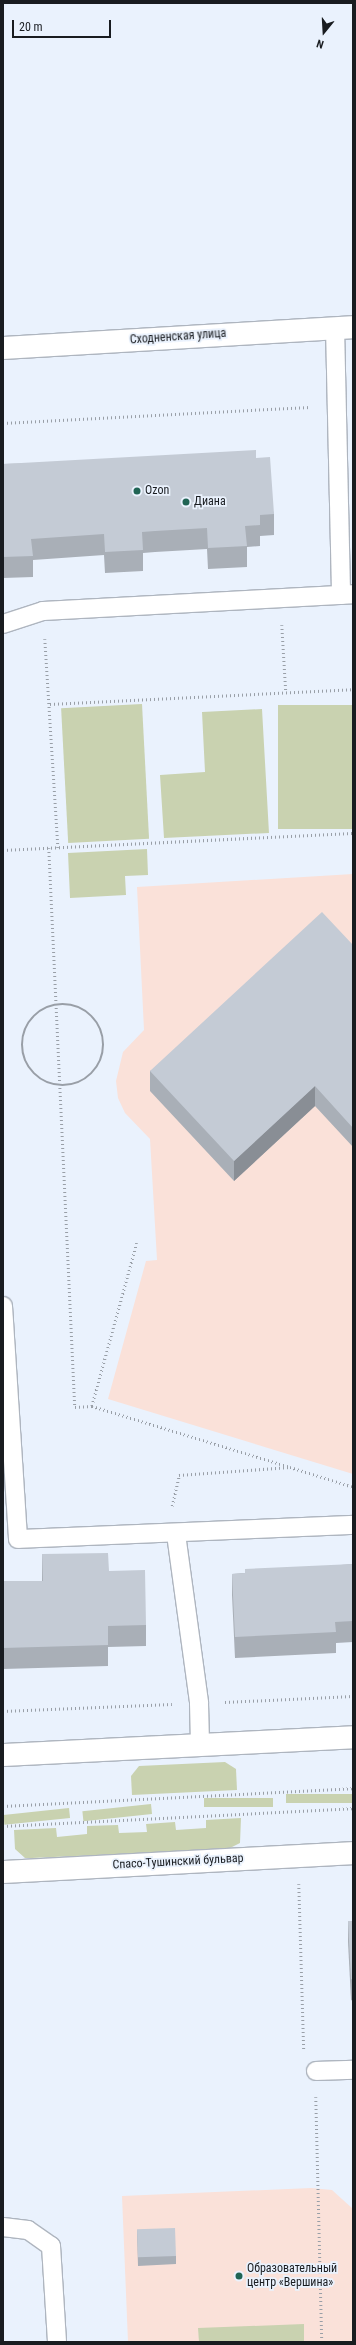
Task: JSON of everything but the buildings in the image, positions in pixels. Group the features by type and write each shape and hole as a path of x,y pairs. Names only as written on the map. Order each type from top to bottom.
{"street":[{"name":"Сходненская улица","path":"3,348 344,327"},
{"path":"3,1755 353,1737"},
{"name":"Спасо-Тушинский бульвар","path":"3,1872 353,1853"}],"lane":[{"path":"3,624 43,611 347,594 335,406 344,327"},
{"path":"3,1306 18,1538 171,1535 353,1525"},
{"path":"171,1535 199,1703 200,1744"},
{"path":"316,2071 353,2070"},
{"path":"3,2227 28,2230 51,2246 57,2342"}],"path":[{"path":"3,423 335,406"},
{"path":"281,598 286,692"},
{"path":"43,611 58,848"},
{"path":"50,704 353,689"},
{"path":"3,850 353,833"},
{"path":"48,848 70,1246 66,1264 75,1407 92,1406 353,1487"},
{"path":"57,1004 71,1004 94,1017 105,1043 103,1056 88,1078 62,1086 39,1079 31,1071 22,1049 27,1024 35,1014 57,1004"},
{"path":"92,1406 137,1243"},
{"path":"171,1535 179,1475 290,1467"},
{"path":"3,1806 353,1788"},
{"path":"3,1826 353,1808"},
{"path":"299,1856 304,2057 308,2067 316,2071 316,2188 322,2342"}],"shaded area":[{"path":"353,874 353,1474 108,1399 146,1261 157,1260 150,1139 125,1113 118,1098 116,1081 123,1052 144,1030 137,887"},
{"name":"Образовательный центр «Вершина»","path":"311,2188 332,2190 353,2209 353,2342 128,2342 122,2196"}],"green space":[{"path":"142,704 149,839 68,843 61,708"},
{"path":"278,705 353,705 353,829 278,829"},
{"path":"262,709 269,833 164,838 160,775 205,772 202,712"},
{"path":"147,849 148,875 125,876 126,895 70,898 68,853"},
{"path":"225,1762 236,1769 237,1790 132,1795 131,1776 139,1766"},
{"path":"286,1794 353,1794 353,1803 286,1803"},
{"path":"204,1798 273,1798 273,1807 204,1807"},
{"path":"151,1804 152,1814 83,1821 82,1811"},
{"path":"69,1808 70,1818 4,1825 3,1815"},
{"path":"241,1818 240,1843 228,1849 25,1858 15,1849 14,1830 56,1828 57,1837 87,1834 87,1826 118,1825 119,1833 147,1832 146,1824 175,1822 176,1830 206,1828 206,1820"},
{"path":"304,2324 304,2342 199,2342 198,2328"}],"place":[{"name":"Ozon","path":"137,491"},
{"name":"Диана","path":"186,502"},
{"name":"Образовательный центр «Вершина»","path":"239,2276"}]}
